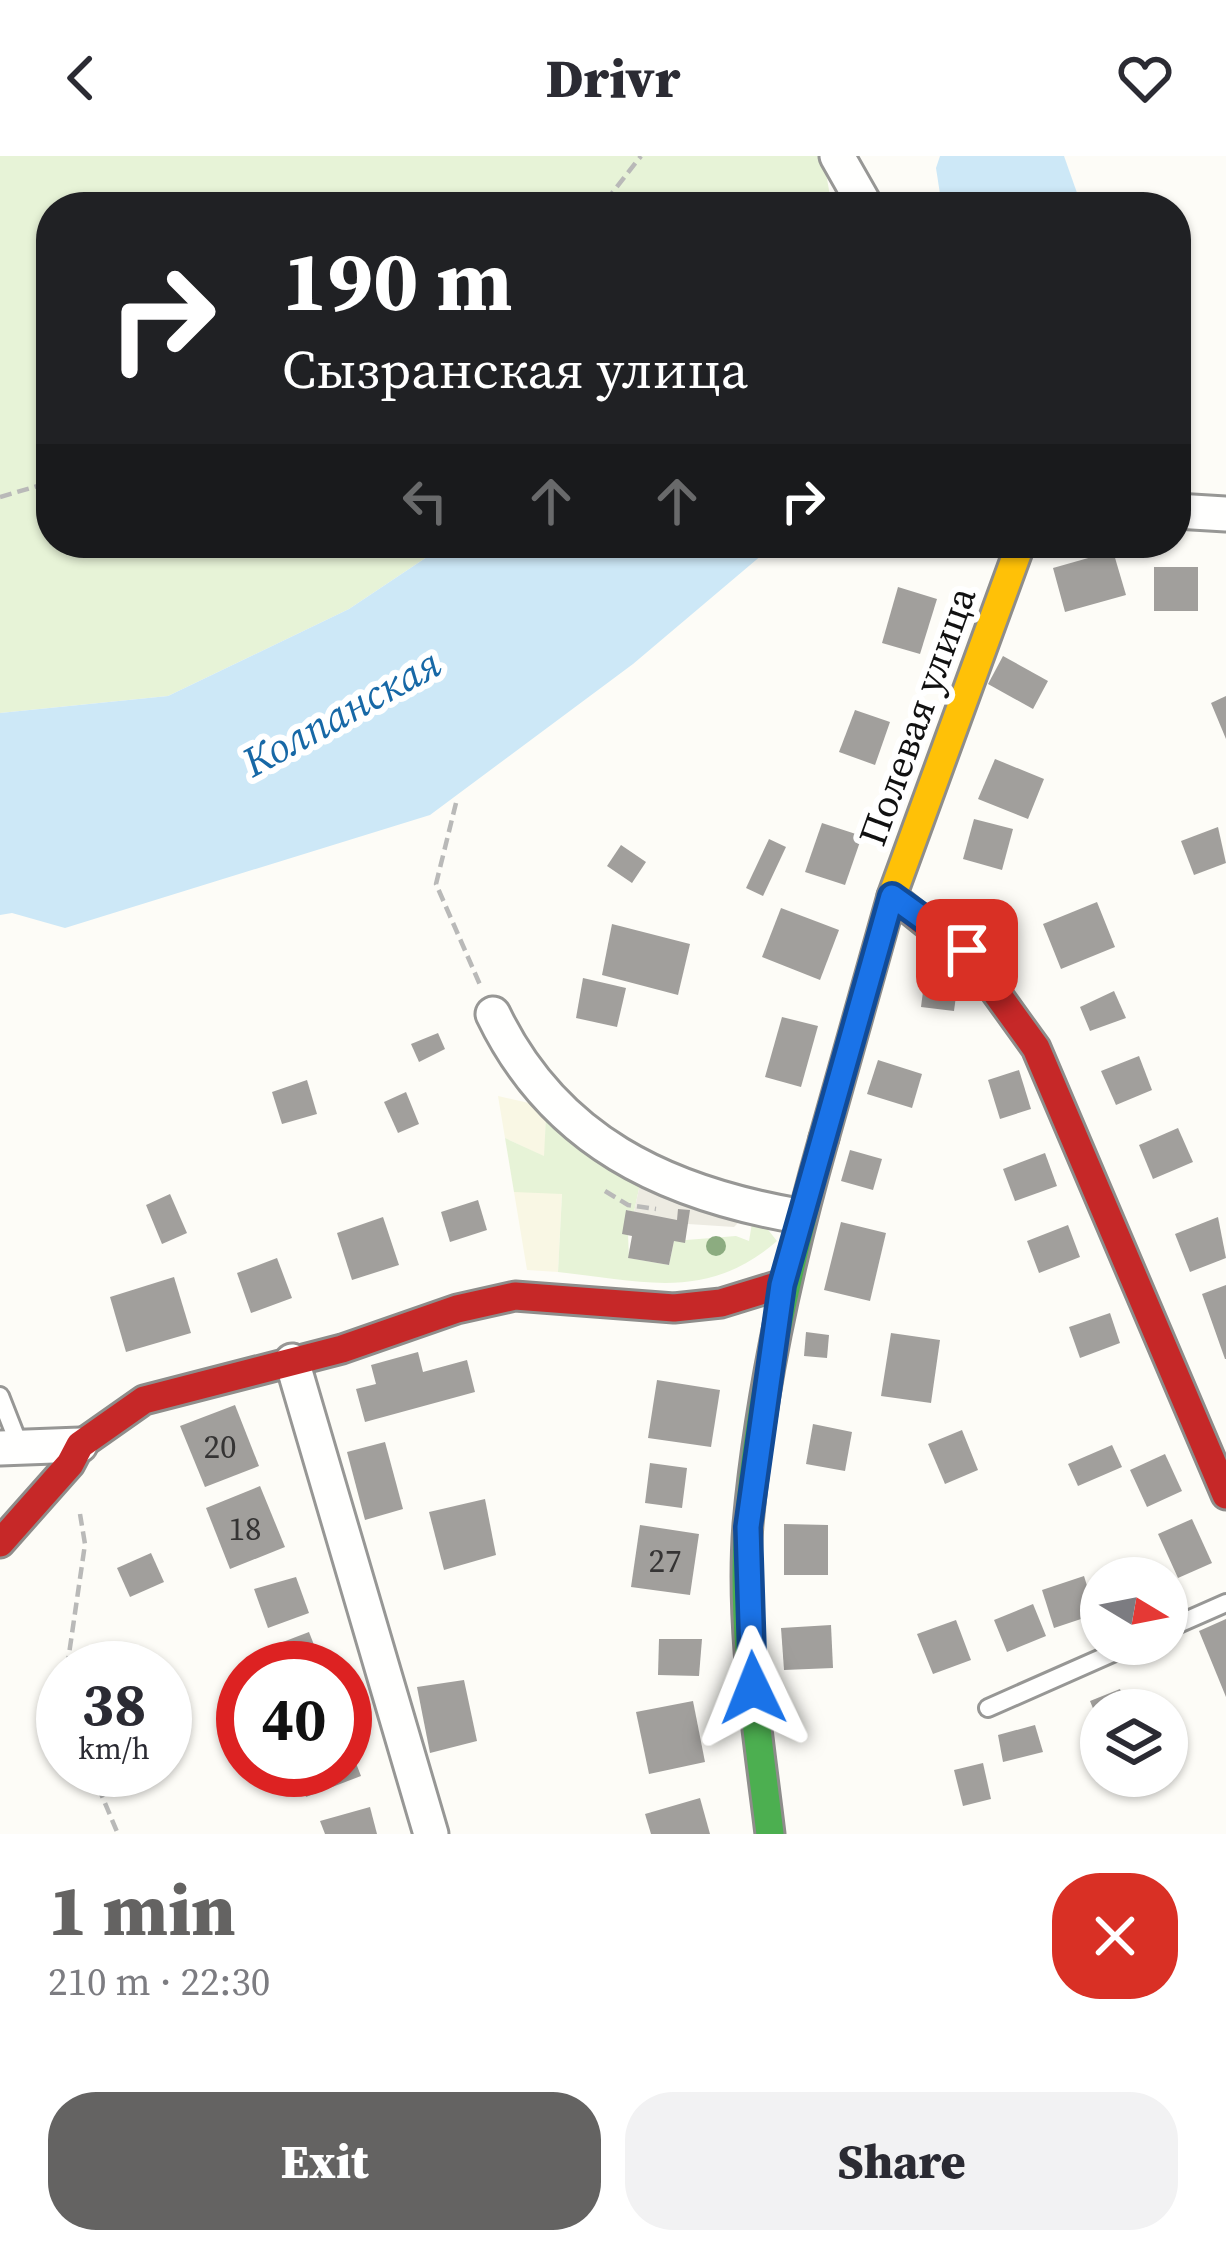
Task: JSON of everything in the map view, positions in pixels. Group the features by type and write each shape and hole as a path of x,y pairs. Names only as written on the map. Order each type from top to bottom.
{"street":[{"path":"837,156 857,192"},
{"path":"1191,513 1226,514"},
{"name":"Полевая улица","path":"770,1834 753,1688 748,1527 782,1285 892,896 1016,558"},
{"path":"892,896 967,950 1005,991 1036,1048 1226,1495"},
{"path":"493,1014 513,1056 580,1130 656,1178 752,1213 798,1216"},
{"path":"0,1543 75,1455 144,1400 515,1296 674,1308 721,1303 782,1285"},
{"path":"292,1361 431,1834"},
{"path":"10,1448 75,1455"}],"lane":[{"path":"0,1396 10,1448"},
{"path":"1188,1620 1226,1603"},
{"path":"988,1708 1085,1665"}],"path":[{"path":"613,192 641,156"},
{"path":"0,497 36,486"},
{"path":"456,803 436,884 493,1014"},
{"path":"605,1191 636,1206"},
{"path":"71,1641 85,1544 75,1455"},
{"path":"102,1797 118,1834"}],"shaded area":[{"path":"498,1096 529,1103 546,1116 545,1157 505,1138"},
{"path":"640,1184 745,1216 734,1227 688,1224 634,1212"},
{"path":"514,1192 562,1193 558,1272 527,1270"}],"green space":[{"path":"0,156 823,156 829,192 36,192 36,558 426,558 349,609 168,696 0,713"},
{"path":"546,1116 640,1184 634,1212 627,1210 629,1258 669,1265 674,1241 736,1236 749,1241 752,1223 761,1221 777,1241 725,1273 699,1280 646,1282 558,1272 562,1194 514,1192 505,1138 544,1156"}],"water":[{"path":"940,156 1064,156 1077,192 940,192 936,168"},
{"name":"Колпанская","path":"426,558 758,558 633,664 430,815 65,928 12,913 0,915 0,713 168,696 349,609"}],"building":[{"path":"1088,558 1115,558 1126,595 1065,612 1053,568"},
{"path":"1154,567 1198,567 1198,611 1154,611"},
{"path":"898,587 937,599 920,654 882,643"},
{"path":"1003,656 1048,681 1033,709 988,684"},
{"path":"1226,696 1226,739 1211,703"},
{"path":"855,710 890,722 875,765 839,752"},
{"path":"995,759 1044,779 1028,819 978,799"},
{"path":"974,819 1013,829 1002,870 963,859"},
{"path":"822,823 862,836 845,885 805,872"},
{"path":"1218,827 1226,863 1194,875 1181,841"},
{"path":"769,839 786,847 763,896 746,888"},
{"path":"621,845 646,862 632,883 607,866"},
{"path":"1097,902 1115,947 1061,969 1043,924"},
{"path":"781,908 839,930 820,980 762,957"},
{"path":"612,924 690,944 678,995 602,975"},
{"path":"928,953 961,958 954,1011 921,1007"},
{"path":"583,978 626,988 617,1027 576,1018"},
{"path":"1114,991 1126,1018 1090,1031 1080,1007"},
{"path":"782,1017 818,1026 801,1087 765,1077"},
{"path":"438,1033 445,1049 419,1062 411,1044"},
{"path":"1139,1056 1152,1090 1116,1105 1101,1071"},
{"path":"878,1060 922,1074 912,1108 867,1094"},
{"path":"1019,1070 1031,1109 1000,1119 988,1080"},
{"path":"307,1080 317,1114 282,1124 272,1092"},
{"path":"406,1092 419,1124 398,1133 384,1102"},
{"path":"1178,1128 1193,1162 1153,1179 1139,1145"},
{"path":"850,1150 882,1159 873,1190 841,1181"},
{"path":"1045,1153 1057,1186 1015,1201 1003,1169"},
{"path":"170,1194 187,1233 162,1244 146,1205"},
{"path":"478,1200 487,1230 450,1242 441,1212"},
{"path":"678,1209 690,1210 685,1243 674,1241 669,1265 628,1258 632,1236 622,1234 626,1210 677,1220"},
{"path":"383,1217 399,1265 352,1280 337,1233"},
{"path":"1218,1217 1226,1258 1190,1272 1175,1234"},
{"path":"841,1222 886,1233 870,1301 824,1290"},
{"path":"1068,1225 1080,1257 1039,1273 1027,1241"},
{"path":"277,1258 292,1298 251,1313 237,1273"},
{"path":"174,1277 191,1333 126,1352 110,1297"},
{"path":"1226,1285 1226,1359 1225,1359 1202,1294"},
{"path":"1110,1313 1120,1343 1080,1358 1069,1327"},
{"path":"806,1332 829,1335 827,1358 804,1356"},
{"path":"891,1333 940,1340 931,1403 881,1396"},
{"path":"418,1352 423,1372 467,1360 475,1392 365,1422 356,1389 376,1384 371,1365"},
{"path":"657,1380 720,1390 711,1447 648,1438"},
{"path":"235,1405 259,1466 205,1487 180,1426"},
{"path":"813,1424 852,1432 845,1471 806,1464"},
{"path":"962,1430 978,1470 945,1484 928,1444"},
{"path":"385,1442 403,1509 365,1520 347,1452"},
{"path":"1112,1445 1122,1467 1078,1486 1068,1464"},
{"path":"1165,1454 1182,1491 1147,1507 1130,1470"},
{"path":"650,1463 687,1468 682,1508 645,1503"},
{"path":"260,1486 285,1547 230,1569 206,1508"},
{"path":"485,1499 496,1555 444,1570 429,1512"},
{"path":"1192,1519 1212,1563 1188,1574 1188,1557 1168,1557 1158,1534"},
{"path":"784,1524 828,1525 828,1575 784,1575"},
{"path":"640,1525 699,1534 690,1595 631,1587"},
{"path":"151,1553 164,1582 130,1597 117,1568"},
{"path":"296,1577 309,1613 268,1628 254,1589"},
{"path":"1080,1577 1080,1619 1054,1628 1042,1590"},
{"path":"1033,1604 1046,1636 1007,1652 994,1620"},
{"path":"1226,1619 1226,1697 1199,1631"},
{"path":"956,1620 971,1660 933,1674 917,1634"},
{"path":"831,1625 833,1668 784,1670 781,1628"},
{"path":"309,1632 312,1641 285,1641"},
{"path":"659,1639 702,1639 699,1676 658,1675"},
{"path":"464,1680 477,1741 430,1753 417,1687"},
{"path":"693,1701 705,1762 649,1774 636,1712"},
{"path":"1035,1725 1043,1752 1003,1762 998,1735"},
{"path":"983,1763 991,1799 963,1806 954,1770"},
{"path":"700,1798 710,1834 651,1834 645,1814"},
{"path":"370,1807 377,1834 325,1834 320,1821"}],"traffic: fast":[{"path":"770,1834 748,1640 748,1524 777,1330 824,1138"}],"traffic: slow":[{"path":"824,1138 892,896 1016,558"}],"traffic: jam":[{"path":"892,896 974,962 1036,1048 1226,1495"},
{"path":"0,1543 70,1464 80,1445 144,1400 342,1349 457,1309 515,1296 674,1308 721,1303 783,1284"}],"route":[{"path":"753,1688 748,1527 782,1285 856,1010 892,896 967,950"}]}
